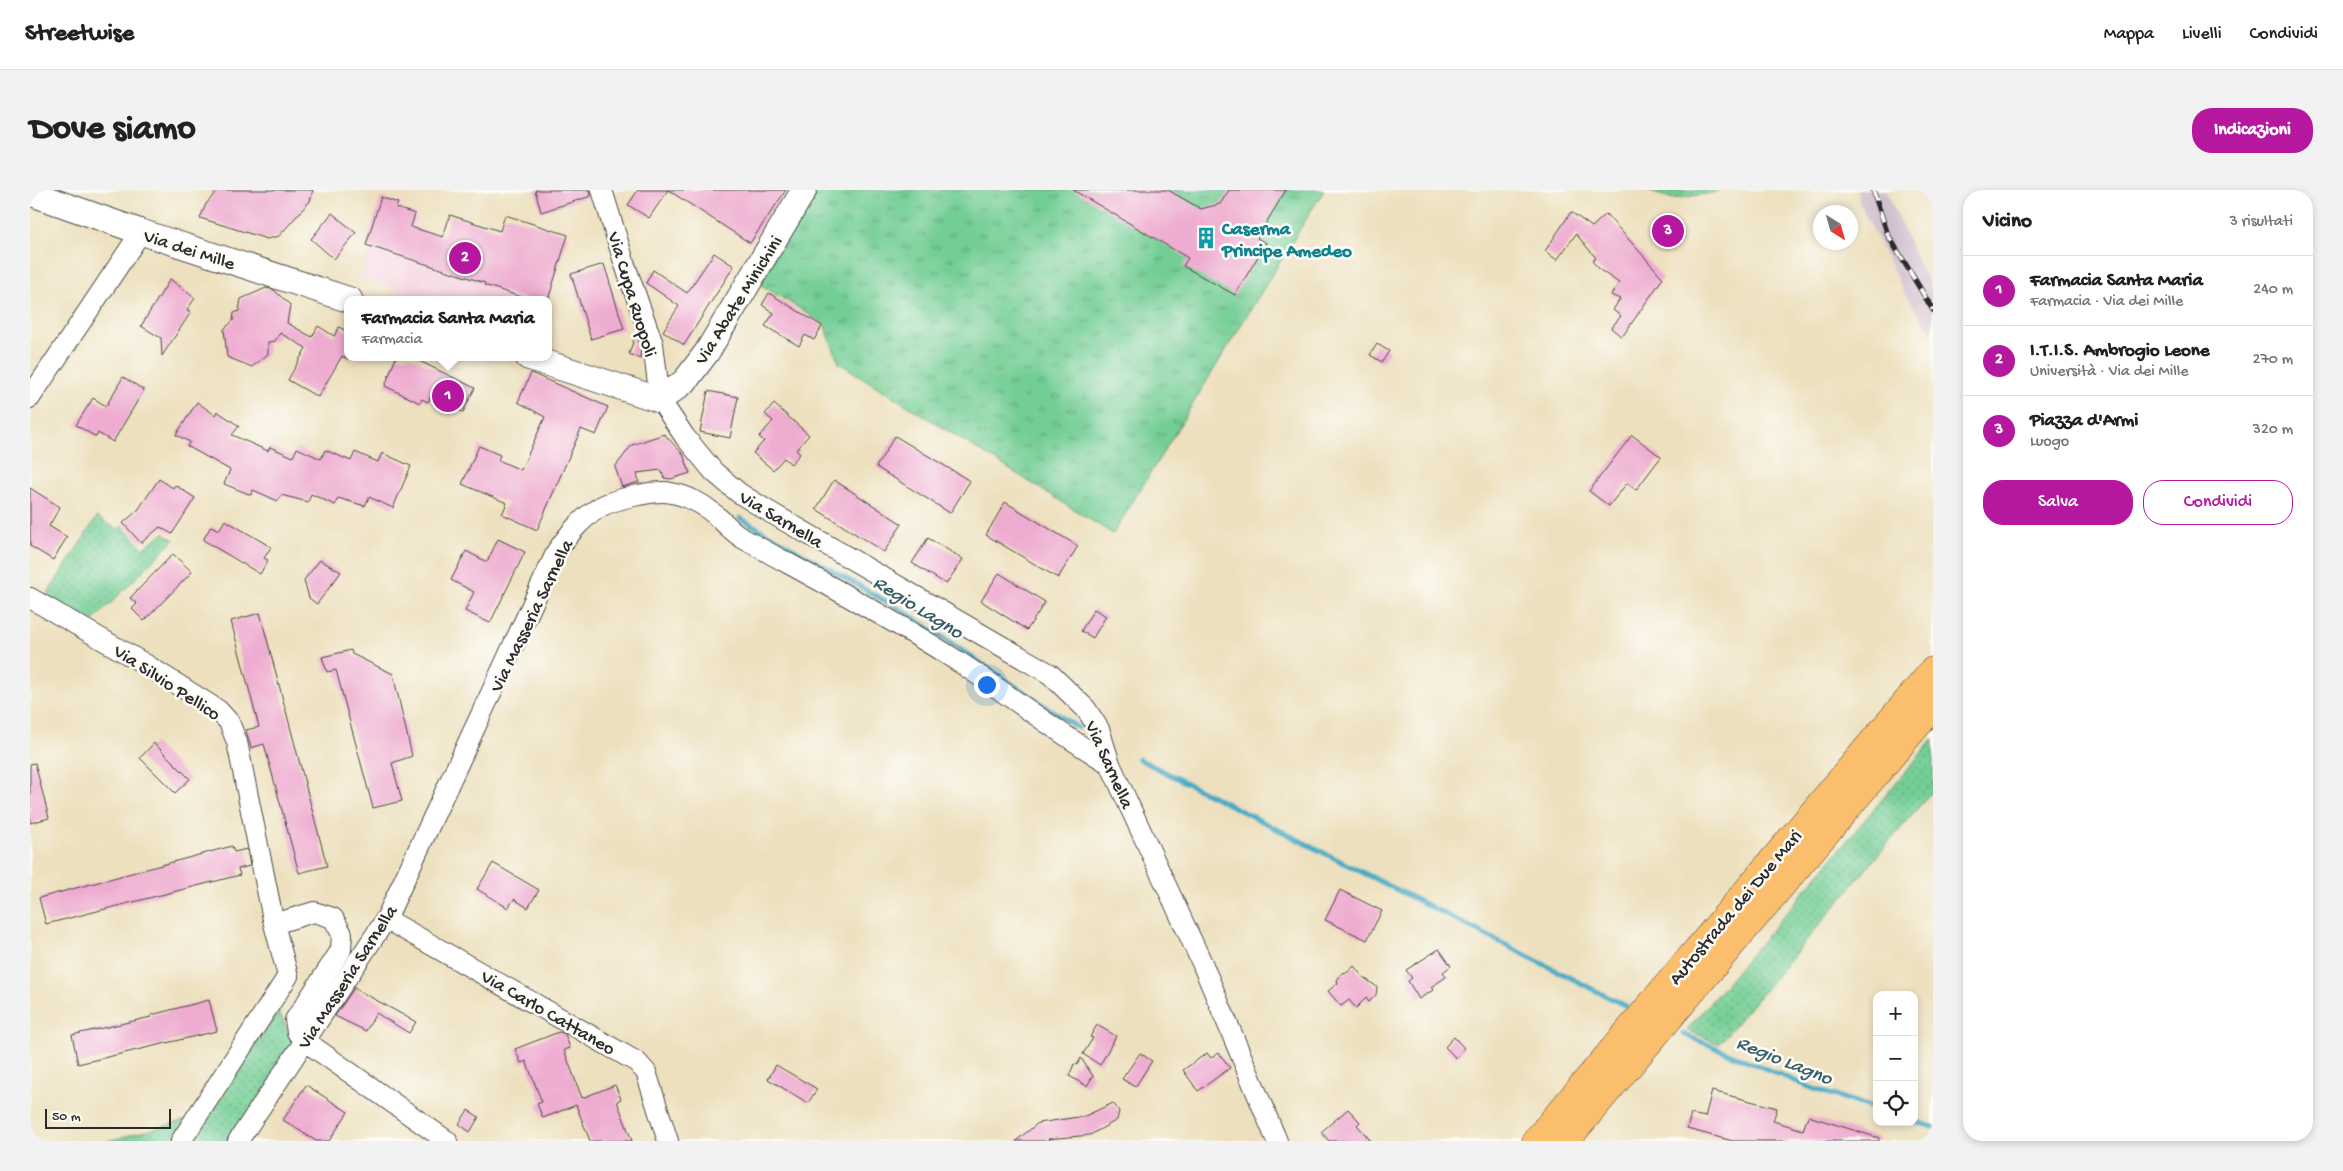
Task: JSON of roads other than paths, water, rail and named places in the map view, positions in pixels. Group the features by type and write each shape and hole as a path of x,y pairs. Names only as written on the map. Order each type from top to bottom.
{"highway":[{"name":"Autostrada dei Due Mari","path":"1536,1141 1933,671"},
{"name":"Autostrada dei Due Mari","path":"1565,1141 1933,706"}],"street":[{"name":"Via Cupa Ruopoli","path":"602,190 625,265 653,344 660,400"},
{"name":"Via Abate Minichini","path":"660,400 685,381 707,352 804,190"},
{"name":"Via dei Mille","path":"30,194 344,298"},
{"path":"30,398 141,232"},
{"path":"540,361 660,400"},
{"name":"Via Sarnella","path":"660,400 702,458 714,472 739,493 1050,674 1086,709 1099,729 1110,764 1202,962 1277,1141"},
{"name":"Via Masseria Sarnella","path":"238,1141 386,919 557,551 574,528 598,508 616,501 670,492 697,502 721,519 729,530 889,619 962,664 1066,737 1110,764"},
{"path":"721,519 739,493"},
{"name":"Via Silvio Pellico","path":"30,598 153,669 218,710 229,722 237,742 274,924 288,976 181,1141"},
{"path":"274,924 314,912 333,918 342,934 341,950 295,1020 297,1032 305,1041 446,1141"},
{"name":"Via Carlo Cattaneo","path":"386,919 637,1062 646,1072 668,1141"}],"waterway":[{"name":"Regio Lagno","path":"740,518 903,611 1078,728"},
{"path":"1139,759 1626,1006"},
{"name":"Regio Lagno","path":"1683,1034 1814,1089 1873,1108"},
{"name":"Regio Lagno","path":"1918,1122 1933,1127"}],"railway":[{"path":"1873,190 1888,235 1933,310"}],"place":[{"name":"Piazza d'Armi","path":"1668,231"},
{"name":"Caserma Principe Amedeo","path":"1206,238"},
{"name":"I.T.I.S. Ambrogio Leone","path":"465,258"},
{"name":"Farmacia Santa Maria","path":"448,396"}]}
